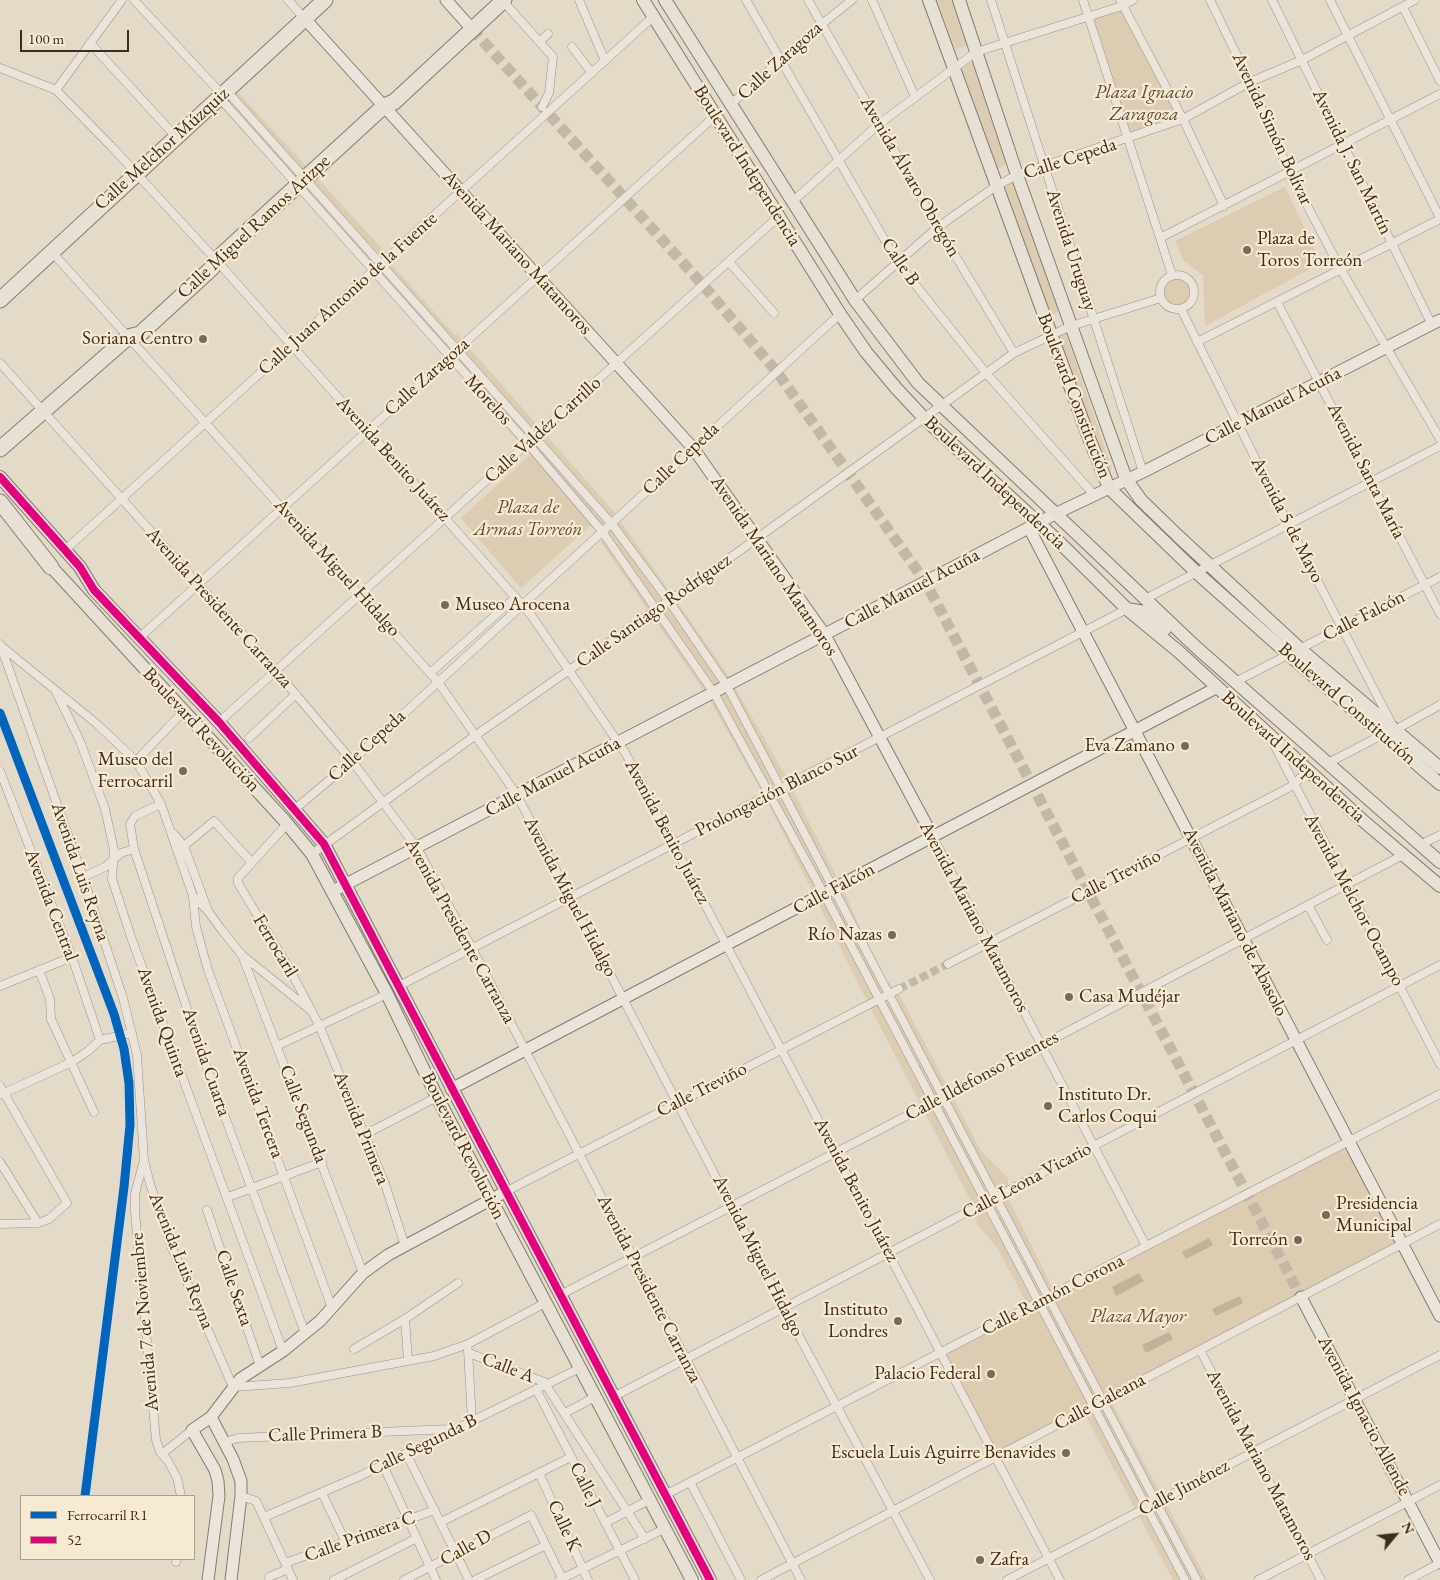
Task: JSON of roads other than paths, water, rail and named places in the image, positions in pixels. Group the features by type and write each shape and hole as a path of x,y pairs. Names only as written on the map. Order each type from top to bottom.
{"highway":[{"name":"Calle Melchor Múzquiz","path":"0,300 50,251 325,0"},
{"name":"Calle Miguel Ramos Arizpe","path":"0,449 128,337 140,334 212,268 216,260 300,182 384,106 394,102 504,0"},
{"path":"0,502 51,566"}],"main road":[{"name":"Boulevard Independencia","path":"642,0 840,314 866,352 924,418 1033,525 1127,609 1178,651 1270,737 1440,886"},
{"name":"Boulevard Constitución","path":"928,0 1109,488 1196,572 1288,654 1440,784"},
{"name":"Boulevard Constitución","path":"958,0 1017,175 1126,479 1141,500 1299,648 1440,768"},
{"name":"Boulevard Independencia","path":"670,2 731,104 854,300 899,362 939,406 1057,513 1197,648 1440,862"},
{"path":"690,76 699,80 719,108 725,110 731,104"},
{"path":"778,217 786,216 793,219 813,250 824,252"},
{"path":"0,478 80,567 94,590"},
{"path":"0,488 219,722 324,844 710,1580"},
{"name":"Boulevard Revolución","path":"0,513 51,566 287,824 312,854 387,994 437,1097 692,1580"},
{"path":"1127,609 1145,612 1169,632 1197,648"}],"street":[{"path":"0,68 56,90 122,0"},
{"path":"134,0 222,93 300,182 381,264 610,523 669,601 726,686 782,788 879,999 1185,1580"},
{"name":"Avenida Mariano Matamoros","path":"288,0 693,448 825,635 933,837 1146,1246"},
{"path":"446,0 472,29"},
{"path":"504,0 550,51 554,61 549,93 542,107"},
{"path":"579,0 605,61"},
{"name":"Calle B","path":"746,0 898,263 986,373 1095,496"},
{"name":"Avenida Álvaro Obregón","path":"808,0 938,227 1014,353"},
{"name":"Calle Zaragoza","path":"731,104 852,0"},
{"path":"872,0 914,97"},
{"name":"Avenida Uruguay","path":"991,0 1144,472"},
{"path":"1083,0 1128,140 1162,237 1172,275"},
{"path":"792,202 879,124 976,52 1088,17 1133,0"},
{"name":"Avenida Simón Bolívar","path":"1210,0 1250,82 1289,171 1340,268 1440,439"},
{"name":"Avenida J. San Martín","path":"1272,0 1391,242 1436,322"},
{"path":"1197,342 1440,218 1330,0"},
{"name":"Calle Cepeda","path":"854,300 938,227 996,186 1017,175 1128,140 1183,119 1250,82 1302,60 1415,0"},
{"path":"1121,3 1183,119 1224,206"},
{"path":"1403,6 1440,81"},
{"name":"Calle Juan Antonio de la Fuente","path":"65,550 654,17"},
{"path":"540,41 548,34"},
{"path":"90,43 176,137"},
{"path":"572,47 592,72"},
{"name":"Avenida Benito Juárez","path":"56,90 216,260 516,597 618,742 782,1049 1060,1580"},
{"path":"1162,237 1440,94"},
{"name":"Calle Zaragoza","path":"139,638 715,116"},
{"name":"Morelos","path":"300,182 449,357 528,444 601,530 658,609 714,693 770,794 829,892"},
{"name":"Calle Valdéz Carrillo","path":"219,722 778,217"},
{"name":"Avenida Miguel Hidalgo","path":"50,251 361,594 438,682 517,795 784,1308 930,1580"},
{"path":"728,262 774,313"},
{"path":"1172,275 1188,279 1194,288 1193,299 1181,309 1169,308 1161,298 1160,287 1172,275"},
{"name":"Calle Santiago Rodríguez","path":"312,854 476,735 658,609 1014,353 1071,326 1161,298"},
{"name":"Avenida Santa María","path":"1277,302 1440,614"},
{"name":"Avenida 5 de Mayo","path":"1181,309 1237,424 1394,730"},
{"name":"Calle Cepeda","path":"295,809 352,761 601,530 840,314"},
{"name":"Calle Manuel Acuña","path":"333,891 1033,525 1144,472 1436,322"},
{"name":"Avenida Presidente Carranza","path":"0,363 296,694 352,761 417,848 472,948 801,1580"},
{"path":"1145,599 1440,446"},
{"name":"Avenida Mariano de Abasolo","path":"1033,525 1084,632 1440,1316"},
{"name":"Calle Falcón","path":"1235,682 1440,577"},
{"path":"430,673 516,597"},
{"name":"Prolongación Blanco Sur","path":"399,986 1127,609"},
{"path":"0,645 97,724 136,761 160,804 193,896 208,910 242,955 312,1011"},
{"name":"Avenida Luis Reyna","path":"0,645 124,998 137,1055 144,1160 172,1248 232,1387"},
{"name":"Calle Falcón","path":"451,1089 1216,688"},
{"name":"Avenida Quinta","path":"56,692 80,741 99,788 110,829 114,858 112,879 131,937 228,1197 282,1350"},
{"path":"249,738 296,694"},
{"path":"1394,730 1440,705"},
{"path":"136,761 183,712"},
{"path":"1328,763 1382,735"},
{"name":"Avenida Melchor Ocampo","path":"1270,737 1440,1064"},
{"name":"Calle Treviño","path":"948,964 1294,786 1307,770"},
{"name":"Avenida Central","path":"0,771 72,957 100,1040"},
{"name":"Avenida Cuarta","path":"160,804 135,816 130,824 134,849 207,1069 306,1333"},
{"path":"184,846 214,821 252,863 287,824"},
{"path":"171,831 184,846 208,910"},
{"path":"1420,846 1440,835"},
{"path":"83,877 105,867 114,858 134,849"},
{"name":"Calle Ildefonso Fuentes","path":"560,1295 934,1102 1403,854"},
{"name":"Ferrocaril","path":"252,863 237,881 312,1011"},
{"path":"829,892 889,994 1197,1580"},
{"name":"Avenida Tercera","path":"193,896 196,927 208,970 332,1308"},
{"path":"1308,905 1327,940"},
{"name":"Calle Segunda","path":"242,955 363,1273"},
{"path":"0,986 72,957"},
{"name":"Calle Leona Vicario","path":"613,1397 1440,965"},
{"path":"39,970 50,999 51,1019 94,1112"},
{"path":"282,987 296,981"},
{"name":"Calle Treviño","path":"505,1192 899,989"},
{"path":"277,1046 387,994"},
{"name":"Avenida Primera","path":"312,1011 384,1184 405,1246"},
{"path":"0,1224 38,1223 49,1219 67,1203 1,1091 72,1062 100,1040 132,1033"},
{"name":"Calle Ramón Corona","path":"665,1495 838,1408 1440,1094"},
{"path":"364,1135 437,1097"},
{"name":"Avenida 7 de Noviembre","path":"144,1160 135,1194 135,1212 156,1440 162,1454 168,1460 177,1478 181,1495"},
{"path":"0,1162 38,1223"},
{"path":"228,1197 322,1162"},
{"path":"162,1454 211,1417 232,1387 240,1379 306,1333 332,1308 363,1273 405,1246 505,1192"},
{"name":"Calle Sexta","path":"207,1210 260,1366"},
{"name":"Calle Galeana","path":"760,1580 1440,1224"},
{"path":"354,1349 406,1319 458,1283"},
{"name":"Avenida Ignacio Allende","path":"1302,1297 1440,1563"},
{"path":"232,1387 290,1383 408,1361 454,1350 545,1303"},
{"path":"406,1319 408,1361"},
{"path":"468,1344 472,1421"},
{"name":"Avenida Mariano Matamoros","path":"1200,1350 1321,1580"},
{"name":"Calle A","path":"469,1353 531,1376 546,1385"},
{"name":"Calle Jiménez","path":"1007,1580 1440,1355"},
{"name":"Calle Segunda B","path":"264,1517 322,1493 406,1454 580,1368"},
{"path":"546,1385 644,1539"},
{"name":"Calle J","path":"536,1390 634,1580"},
{"path":"565,1413 595,1397"},
{"path":"211,1417 238,1470 241,1496 231,1580"},
{"name":"Calle Primera B","path":"225,1442 238,1438 456,1429"},
{"path":"192,1430 215,1470 219,1496 208,1580"},
{"path":"406,1454 469,1580"},
{"name":"Calle Primera C","path":"441,1522 571,1457"},
{"path":"383,1464 436,1580"},
{"name":"Calle K","path":"539,1473 588,1580"},
{"path":"690,1482 741,1580"},
{"path":"1258,1580 1440,1485"},
{"path":"322,1493 345,1541"},
{"path":"219,1496 241,1496 256,1501 294,1580"},
{"path":"605,1523 649,1500"},
{"name":"Calle Primera C","path":"269,1577 287,1566 345,1541 435,1510"},
{"name":"Calle D","path":"404,1580 527,1515 533,1516 546,1545"},
{"path":"476,1580 546,1545 561,1580 664,1529"},
{"path":"334,1580 417,1538"},
{"path":"1408,1580 1440,1563"}],"tunnel":[{"path":"472,29 703,285 777,372 926,583 1301,1297"},
{"path":"899,989 948,964"}],"rail line":[{"name":"R1","path":"0,713 114,1014 124,1049 129,1083 130,1125 124,1187 85,1495"}],"place":[{"name":"Plaza de Toros Torreón","path":"1247,250"},
{"name":"Soriana Centro","path":"203,339"},
{"name":"Museo Arocena","path":"445,605"},
{"name":"Eva Zamano","path":"1185,746"},
{"name":"Museo del Ferrocarril","path":"183,771"},
{"name":"Río Nazas","path":"892,935"},
{"name":"Casa Mudéjar","path":"1069,997"},
{"name":"Instituto Dr. Carlos Coqui","path":"1048,1106"},
{"name":"Presidencia Municipal","path":"1326,1215"},
{"name":"Torreón","path":"1298,1240"},
{"name":"Instituto Londres","path":"898,1321"},
{"name":"Palacio Federal","path":"991,1374"},
{"name":"Escuela Luis Aguirre Benavides","path":"1066,1453"},
{"name":"Zafra","path":"980,1560"}],"park label":[{"name":"Plaza Ignacio Zaragoza","path":"1144,104"},
{"name":"Plaza de Armas Torreón","path":"528,519"},
{"name":"Plaza Mayor","path":"1138,1317"}]}
